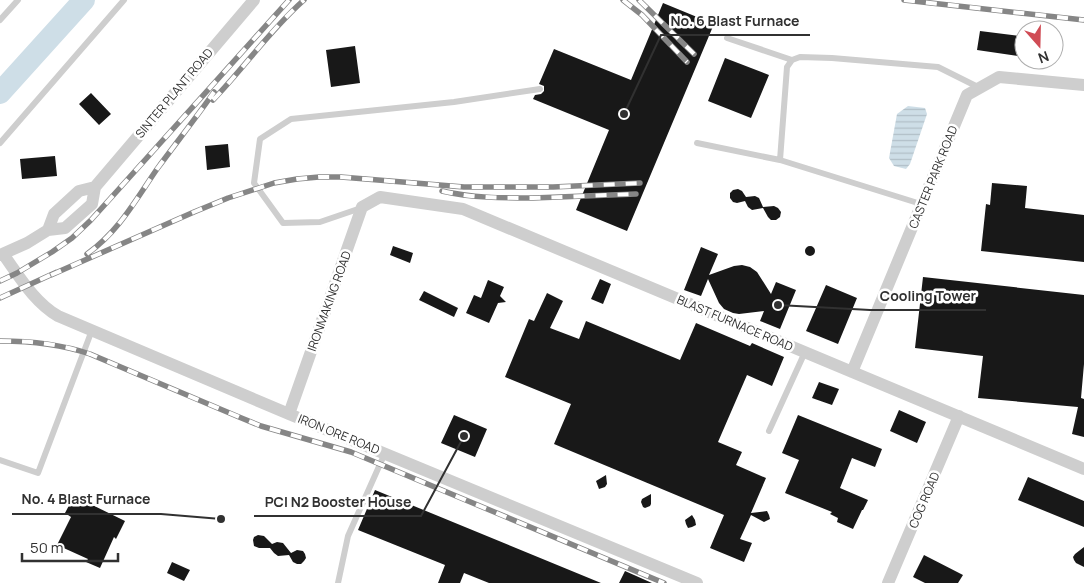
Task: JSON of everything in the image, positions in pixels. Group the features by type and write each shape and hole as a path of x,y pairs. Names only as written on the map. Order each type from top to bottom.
{"street":[{"name":"SINTER PLANT ROAD","path":"2,255 48,230 65,228 92,204 95,187 254,0"},
{"name":"CASTER PARK ROAD","path":"852,372 966,95 999,77 1084,86"},
{"name":"SINTER PLANT ROAD","path":"48,230 54,214 79,191 95,187"},
{"name":"BLAST FURNACE ROAD","path":"362,207 380,198 463,210 1084,469"},
{"name":"IRONMAKING ROAD","path":"289,414 362,207"},
{"name":"IRON ORE ROAD","path":"2,255 47,309 58,316 385,453 674,579 697,583"},
{"name":"COG ROAD","path":"888,583 959,416"}],"lane":[{"path":"0,20 18,0"},
{"path":"0,143 124,0"},
{"path":"727,38 792,60"},
{"path":"780,160 787,68 792,60 800,57 938,67 980,88"},
{"path":"362,207 320,222 283,223 254,183 260,139 291,119 454,102 540,89"},
{"path":"697,143 780,160 921,204"},
{"path":"0,460 38,474 92,330"},
{"path":"769,431 805,352"},
{"path":"338,583 348,536 385,453"}],"shaded area":[{"path":"908,106 925,108 927,114 910,164 906,169 894,166 889,158 897,114"}],"building":[{"path":"663,3 714,24 627,231 576,210 609,130 533,99 535,95 541,94 544,91 544,86 539,84 554,49 631,80"},
{"path":"980,31 1014,35 1014,55 977,50"},
{"path":"355,46 360,83 331,87 326,50"},
{"path":"725,58 769,75 751,118 708,101"},
{"path":"91,93 111,114 99,125 79,104"},
{"path":"228,144 230,167 207,170 205,146"},
{"path":"55,156 57,176 22,179 20,159"},
{"path":"992,183 1027,186 1025,208 1084,215 1084,262 981,251 986,204 990,205"},
{"path":"738,189 746,197 755,196 759,198 763,207 774,206 778,208 781,212 780,217 776,220 771,220 763,208 752,210 745,201 733,202 730,198 730,193"},
{"path":"393,246 413,253 410,263 390,255"},
{"path":"808,246 812,246 815,251 814,255 808,256 805,253 805,249"},
{"path":"701,247 718,254 709,275 742,265 750,267 757,272 771,294 776,282 796,290 780,329 760,321 764,311 739,314 724,309 719,303 708,279 701,296 684,290"},
{"path":"923,277 1084,295 1084,364 1081,398 1084,399 1084,437 1072,434 1078,407 978,398 983,356 915,348"},
{"path":"600,279 611,284 603,304 591,299"},
{"path":"488,280 504,287 500,296 506,302 498,303 489,323 466,313 474,295 481,298"},
{"path":"826,285 857,298 838,344 806,331"},
{"path":"424,291 458,308 454,317 419,300"},
{"path":"547,293 563,301 550,328 579,339 586,321 680,360 696,323 750,346 752,343 784,357 772,386 747,375 718,442 742,452 736,465 766,478 751,513 767,511 770,519 764,522 751,515 740,539 752,543 744,562 710,548 724,515 554,444 571,404 505,377 529,319 534,321"},
{"path":"819,382 839,389 832,405 812,398"},
{"path":"899,410 926,422 917,443 890,431"},
{"path":"454,415 487,429 475,457 441,443"},
{"path":"798,415 882,449 875,467 852,458 840,488 868,500 853,529 837,522 838,518 830,514 832,512 785,493 799,460 782,453"},
{"path":"606,475 607,484 599,489 596,481"},
{"path":"1028,477 1084,501 1084,527 1018,500"},
{"path":"375,490 601,583 489,583 464,573 460,583 438,583 445,565 358,530"},
{"path":"651,494 650,506 643,507 642,499"},
{"path":"74,496 125,521 116,539 114,537 100,568 86,562 88,559 57,545 71,517 65,513"},
{"path":"692,515 696,525 688,528 685,520"},
{"path":"258,535 264,536 272,544 277,542 283,543 291,553 297,550 303,551 306,558 301,564 297,564 293,562 289,555 278,556 270,548 254,546 254,537"},
{"path":"1084,547 1084,567 1076,563 1073,557"},
{"path":"924,555 963,575 958,583 925,583 913,577"},
{"path":"172,562 190,570 184,581 167,573"},
{"path":"625,571 652,583 619,583"}],"waterway":[{"path":"0,93 84,0"}],"railway":[{"path":"0,281 52,252 72,238 91,220 289,0"},
{"path":"213,100 280,24 304,0"},
{"path":"623,0 642,15 687,62"},
{"path":"639,0 694,54"},
{"path":"904,0 1084,20"},
{"path":"87,254 108,236 126,215 157,169 214,92"},
{"path":"51,275 228,198 274,183 297,179 341,177 464,187 553,187 640,183"},
{"path":"442,191 510,198 636,194"},
{"path":"0,298 57,272"},
{"path":"0,341 46,344 90,354 261,426 351,452 664,583"}],"place":[{"name":"No. 6 Blast Furnace","path":"624,114"},
{"name":"Cooling Tower","path":"778,305"},
{"name":"PCI N2 Booster House","path":"464,436"},
{"name":"No. 4 Blast Furnace","path":"221,519"}]}
